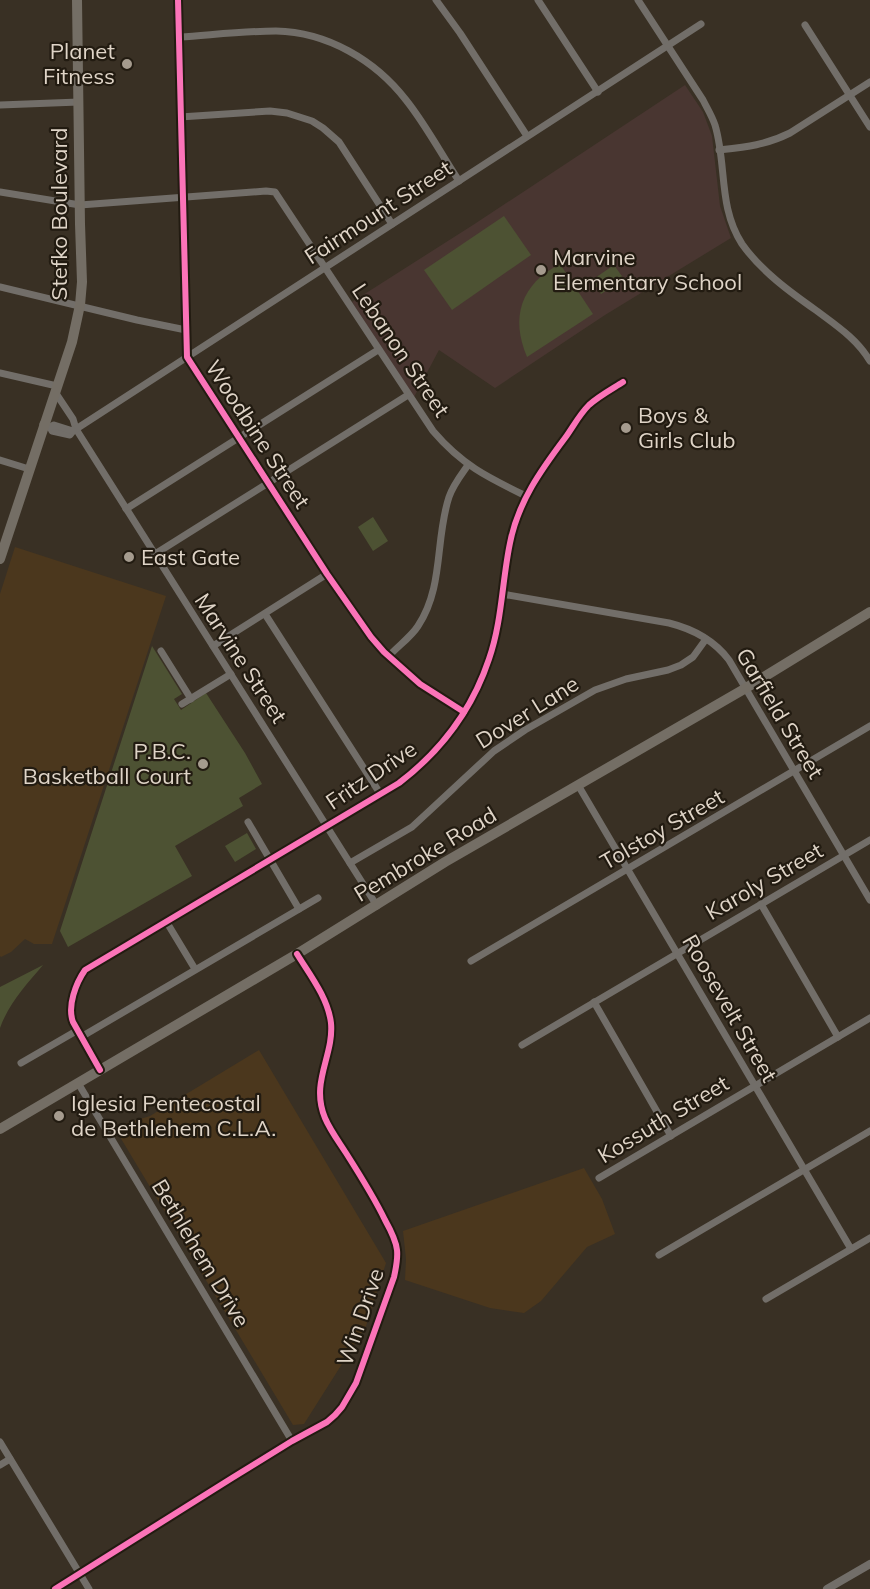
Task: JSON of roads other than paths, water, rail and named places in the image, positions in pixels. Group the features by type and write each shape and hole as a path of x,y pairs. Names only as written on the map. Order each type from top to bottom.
{"main road":[{"name":"Stefko Boulevard","path":"1,555 29,469 47,426 56,389 72,342 80,305 82,282 77,0"},
{"name":"Pembroke Road","path":"0,1129 377,906 445,862 746,688 870,612"}],"street":[{"name":"Woodbine Street","path":"178,0 186,357 367,632 420,684 464,712"},
{"path":"436,0 527,136"},
{"path":"538,0 598,92"},
{"path":"638,0 710,112 715,125 727,207 732,226 742,244 768,272 797,297 846,333 860,346 870,361"},
{"name":"Fairmount Street","path":"74,430 701,24"},
{"path":"805,25 870,127"},
{"path":"180,38 265,31 288,32 324,40 346,49 377,70 402,95 459,181"},
{"path":"719,150 752,146 779,138 870,82"},
{"path":"0,105 79,102"},
{"path":"180,117 270,111 287,113 312,121 339,142 392,224"},
{"path":"0,192 80,205 183,197"},
{"name":"Lebanon Street","path":"183,197 275,192 433,431 462,461 491,479 526,496"},
{"path":"0,287 186,330"},
{"path":"126,509 378,350"},
{"path":"0,373 56,389"},
{"name":"Fritz Drive","path":"100,1070 71,1017 70,1009 81,975 85,970 381,795 425,762 452,732 473,696 490,656 512,535 526,496 540,472 580,416 594,401 623,382"},
{"name":"Marvine Street","path":"56,389 73,419 74,430 377,906"},
{"path":"155,554 408,395"},
{"path":"47,426 52,430 70,435 74,430"},
{"path":"0,460 29,469"},
{"path":"389,656 416,628 427,609 435,585 441,533 448,501 454,486 468,465"},
{"path":"213,646 327,574"},
{"name":"Garfield Street","path":"502,594 659,621 688,629 706,639 727,656 870,900"},
{"path":"265,614 381,795"},
{"name":"Dover Lane","path":"350,863 412,827 480,763 525,729 595,690 626,679 681,665 693,657 706,639"},
{"path":"161,651 191,699"},
{"path":"182,704 231,674"},
{"name":"Tolstoy Street","path":"471,961 870,726"},
{"name":"Roosevelt Street","path":"578,785 851,1249"},
{"path":"248,822 299,909"},
{"name":"Karoly Street","path":"522,1045 870,840"},
{"path":"21,1063 80,1033 318,898"},
{"path":"761,904 838,1037"},
{"path":"166,921 195,969"},
{"name":"Win Drive","path":"55,1589 292,1441 327,1422 342,1407 356,1383 394,1277 398,1261 397,1247 382,1215 325,1118 320,1085 330,1039 330,1015 321,993 297,954"},
{"path":"594,1002 671,1136"},
{"name":"Kossuth Street","path":"599,1178 870,1018"},
{"name":"Bethlehem Drive","path":"78,1083 292,1441"},
{"path":"658,1255 870,1131"},
{"path":"766,1299 870,1238"},
{"path":"0,1442 89,1589"},
{"path":"0,1465 10,1459"},
{"path":"827,1589 870,1564"}],"place":[{"name":"Planet Fitness","path":"127,64"},
{"name":"Marvine Elementary School","path":"541,270"},
{"name":"Boys & Girls Club","path":"626,428"},
{"name":"East Gate","path":"129,557"},
{"name":"P.B.C. Basketball Court","path":"203,764"},
{"name":"Iglesia Pentecostal de Bethlehem C.L.A.","path":"59,1116"}]}
